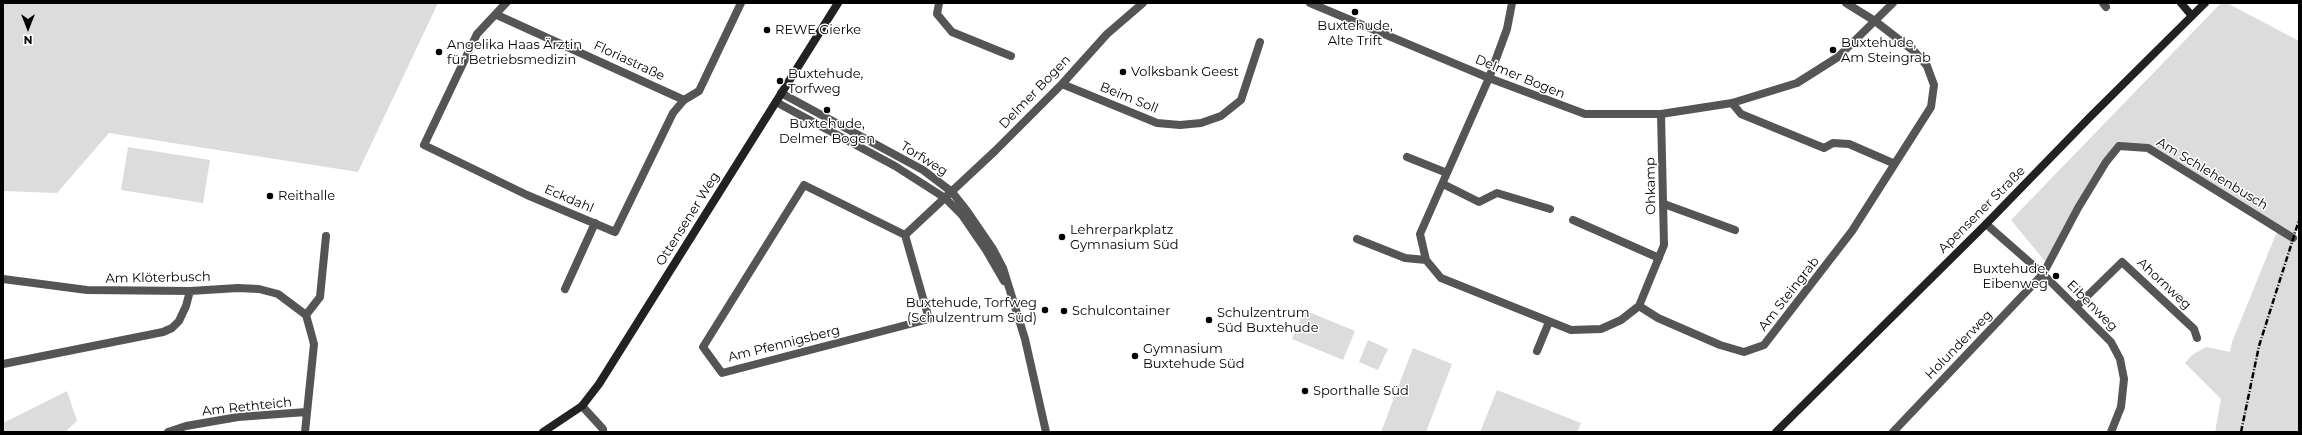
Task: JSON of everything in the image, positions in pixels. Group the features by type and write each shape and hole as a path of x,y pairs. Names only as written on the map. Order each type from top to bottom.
{"main road":[{"name":"Ottensener Weg","path":"543,432 582,406 606,373 838,3"},
{"path":"2181,3 2192,16"},
{"name":"Apensener Straße","path":"1776,432 1986,224 2090,116 2205,3"}],"street":[{"name":"Eckdahl","path":"506,3 478,34 424,145 527,194 615,232 673,113 684,100 699,91 741,3"},
{"path":"939,3 937,14 952,32 1011,56"},
{"name":"Delmer Bogen","path":"945,198 1062,84 1107,34 1143,3"},
{"name":"Delmer Bogen","path":"1310,3 1489,78 1585,114 1661,114 1732,103 1797,83 1838,57 1893,3"},
{"path":"1512,3 1507,29 1489,78 1420,234 1426,260 1442,278 1571,330 1601,329 1621,320 1639,306"},
{"name":"Am Steingrab","path":"1639,306 1658,318 1720,345 1744,352 1764,345 1852,231 1930,107 1934,85 1927,66 1915,52 1874,21 1846,3"},
{"name":"Floriastraße","path":"497,14 684,100"},
{"name":"Beim Soll","path":"1062,84 1157,123 1180,125 1201,123 1221,116 1241,100 1260,42"},
{"name":"Torfweg","path":"781,93 923,170 952,192 993,249 1003,268 1025,338 1046,432"},
{"name":"Torfweg","path":"776,102 895,166 945,198 962,215 986,250 1009,290"},
{"path":"1732,103 1741,114 1824,148 1833,143 1849,144 1895,164"},
{"name":"Ohkamp","path":"1639,306 1664,244 1661,114"},
{"name":"Am Schlehenbusch","path":"2043,274 2078,208 2106,162 2119,146 2148,148 2293,238"},
{"path":"1407,157 1447,173"},
{"path":"1443,184 1479,202 1497,193 1550,209"},
{"name":"Am Pfennigsberg","path":"804,185 905,235 929,319 722,373 703,347 804,185"},
{"path":"905,235 945,198"},
{"path":"1664,204 1735,230"},
{"path":"1573,220 1658,258"},
{"path":"565,289 595,223"},
{"name":"Eibenweg","path":"1986,224 2043,274 2111,342 2120,359 2124,379 2121,407 2111,432"},
{"path":"305,432 314,344 306,315 320,297 326,236"},
{"path":"1357,239 1405,258 1426,260"},
{"name":"Ahornweg","path":"2076,307 2122,262 2194,329 2197,338"},
{"name":"Holunderweg","path":"1893,432 2043,274"},
{"name":"Am Klöterbusch","path":"3,278 87,290 190,291 259,288 278,294 306,315"},
{"path":"3,364 163,332 172,328 179,322 186,306 190,291"},
{"path":"1537,351 1549,322"},
{"path":"582,406 603,429 603,432"},
{"name":"Am Rethteich","path":"168,432 186,426 238,417 306,412"}],"shaded area":[{"path":"3,3 438,3 358,172 109,133 57,193 3,191"},
{"path":"2221,3 2227,3 2299,41 2299,220 2293,237 2299,239 2299,432 2215,432 2221,399 2185,363 2192,355 2206,347 2230,352 2232,342 2278,229 2148,148 2119,146 2048,265 2011,220"},
{"path":"128,147 210,160 203,203 121,190"},
{"path":"1304,310 1355,331 1343,360 1292,339"},
{"path":"1368,340 1388,349 1378,370 1359,362"},
{"path":"1413,348 1452,364 1426,432 1381,432"},
{"path":"1497,390 1581,423 1577,432 1480,432"},
{"path":"67,391 77,421 65,432 3,432 3,423"}],"railway":[{"path":"2241,432 2259,346 2299,220"}],"place":[{"name":"Buxtehude, Alte Trift","path":"1355,12"},
{"name":"REWE Gierke","path":"767,30"},
{"name":"Buxtehude, Am Steingrab","path":"1833,50"},
{"name":"Angelika Haas Ärztin für Betriebsmedizin","path":"439,52"},
{"name":"Volksbank Geest","path":"1123,72"},
{"name":"Buxtehude, Torfweg","path":"780,81"},
{"name":"Buxtehude, Delmer Bogen","path":"827,110"},
{"name":"Reithalle","path":"270,196"},
{"name":"Lehrerparkplatz Gymnasium Süd","path":"1062,237"},
{"name":"Buxtehude, Eibenweg","path":"2056,276"},
{"name":"Buxtehude, Torfweg (Schulzentrum Süd)","path":"1045,310"},
{"name":"Schulcontainer","path":"1064,311"},
{"name":"Schulzentrum Süd Buxtehude","path":"1209,320"},
{"name":"Gymnasium Buxtehude Süd","path":"1135,356"},
{"name":"Sporthalle Süd","path":"1305,391"}]}
